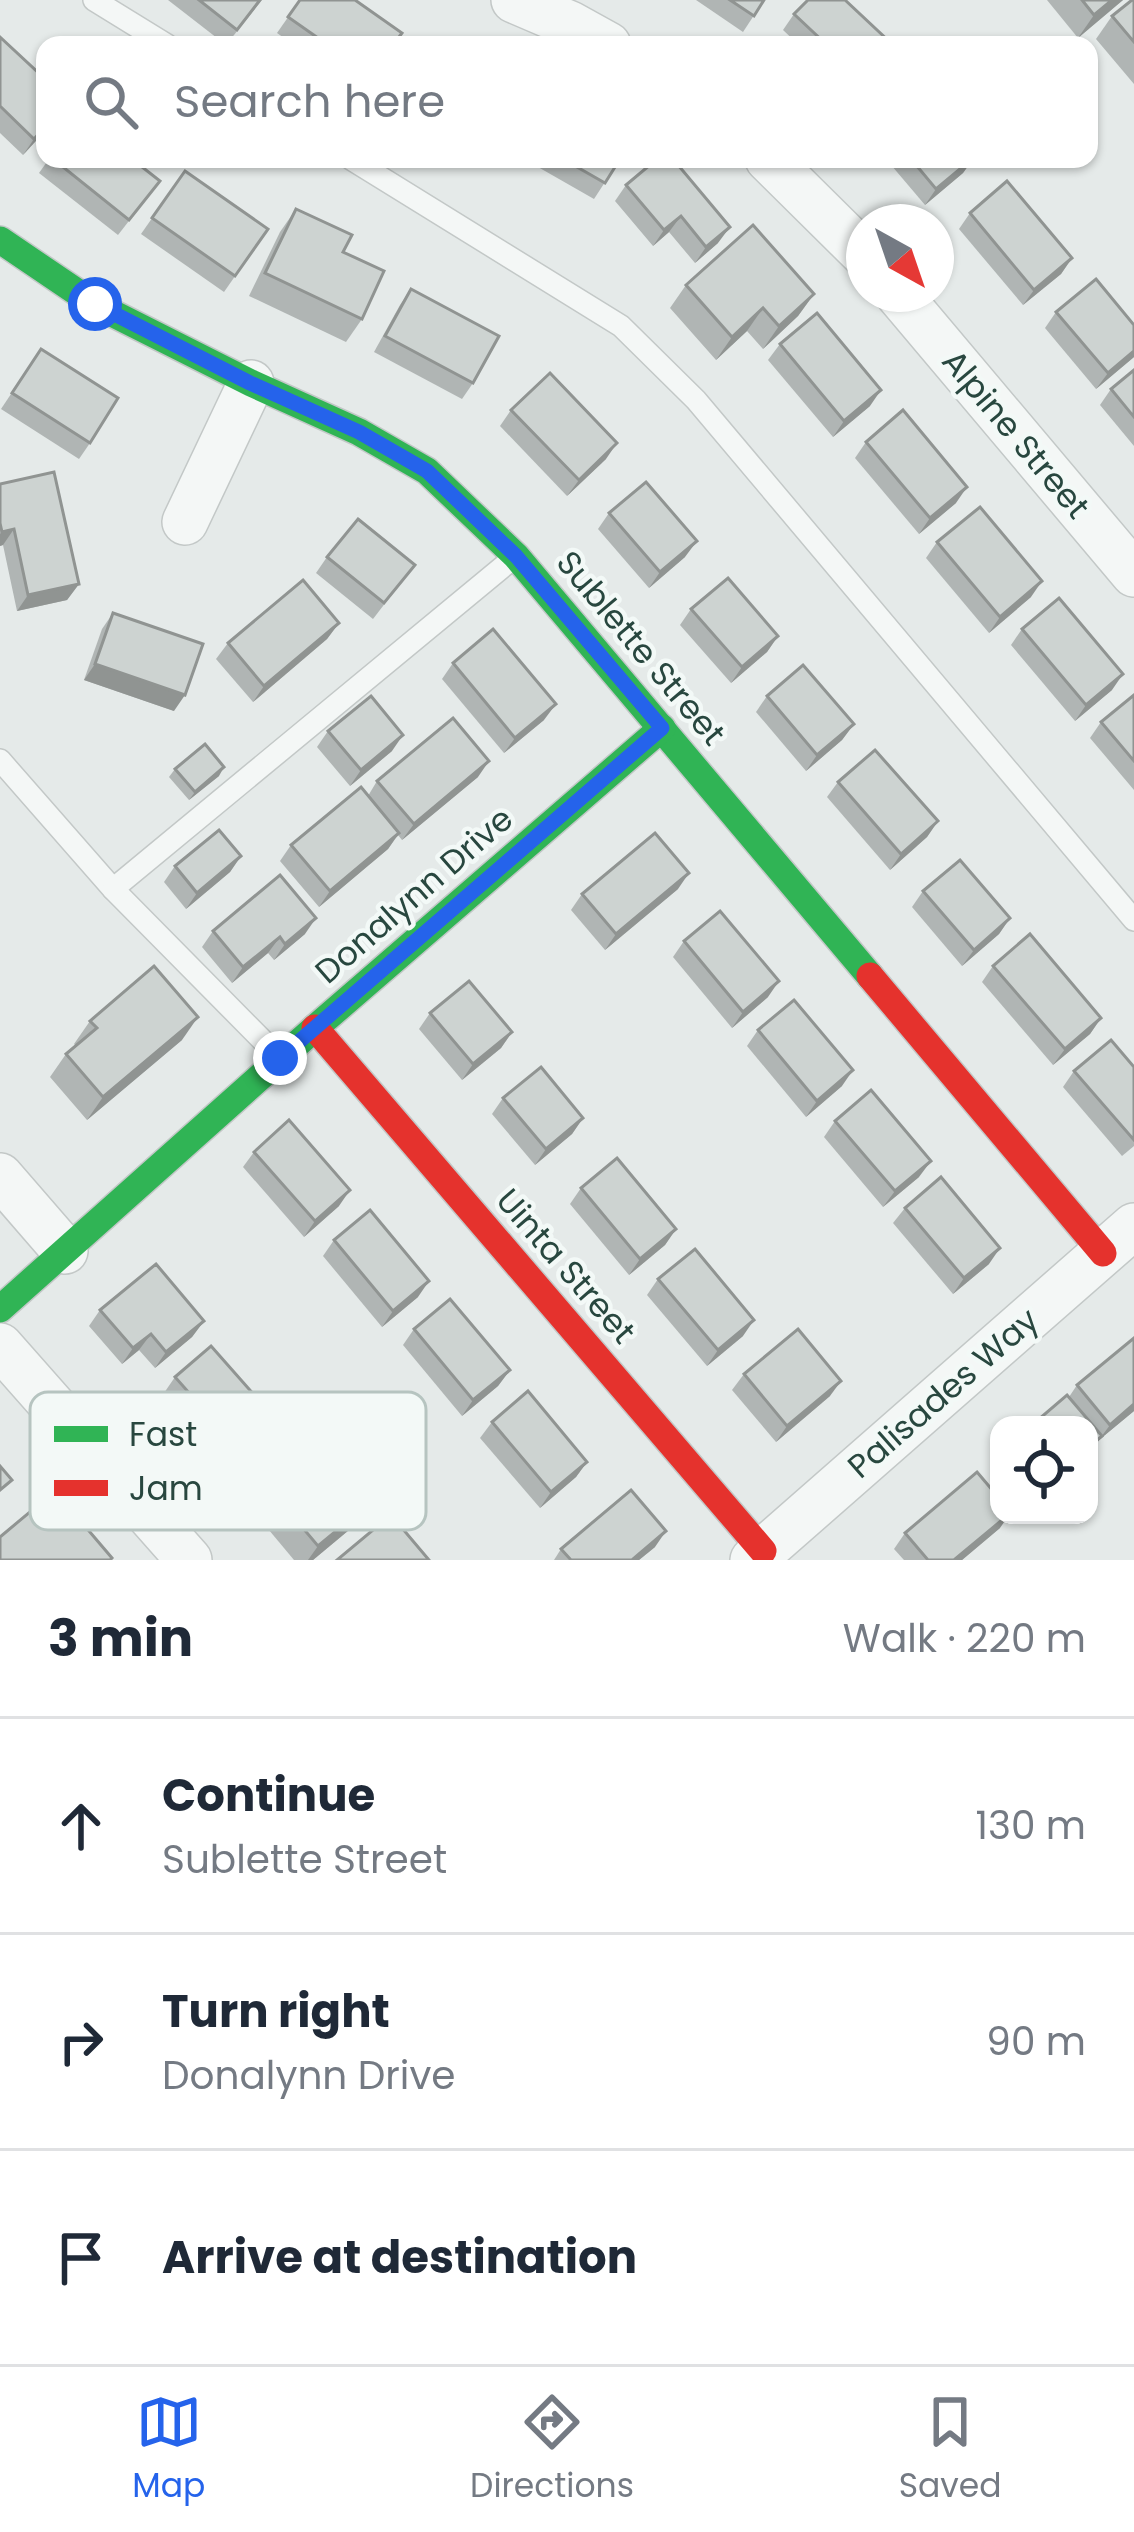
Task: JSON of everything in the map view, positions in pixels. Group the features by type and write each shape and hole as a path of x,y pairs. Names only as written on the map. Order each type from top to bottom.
{"street":[{"path":"514,0 592,36"},
{"path":"777,168 846,236"},
{"name":"Sublette Street","path":"0,240 95,304 359,432 427,471 516,556 662,728 1118,1239"},
{"name":"Alpine Street","path":"913,312 1134,574"},
{"path":"185,522 250,383"},
{"name":"Donalynn Drive","path":"0,1309 280,1058 662,728"},
{"name":"Uinta Street","path":"315,1028 758,1556"},
{"path":"0,1176 65,1251"},
{"name":"Palisades Way","path":"758,1556 1118,1239"},
{"path":"0,1346 41,1392"},
{"path":"163,1530 189,1560"}],"lane":[{"path":"94,0 152,36"},
{"path":"366,168 621,326 711,418 1134,920"},
{"path":"113,889 516,556"},
{"path":"0,760 113,889 280,1058"}],"building":[{"path":"199,0 260,0 237,30"},
{"path":"300,0 355,0 402,33 315,36 288,17"},
{"path":"730,0 764,0 754,16"},
{"path":"808,0 845,0 883,36 817,36 794,14"},
{"path":"1082,0 1112,0 1094,15"},
{"path":"1134,0 1134,42 1112,16"},
{"path":"0,37 36,71 36,137 0,106"},
{"path":"64,168 143,168 160,181 129,220"},
{"path":"579,168 614,168 605,183"},
{"path":"646,168 681,168 730,227 706,247 681,216 664,230 626,185"},
{"path":"918,168 961,168 936,189"},
{"path":"185,171 268,229 235,276 152,218"},
{"path":"1007,181 1072,258 1034,290 970,213"},
{"path":"296,209 352,235 343,252 384,271 362,319 265,273"},
{"path":"753,225 814,294 779,326 763,308 732,337 686,285"},
{"path":"1096,279 1134,325 1134,351 1108,373 1056,312"},
{"path":"411,289 499,336 473,383 385,336"},
{"path":"817,313 881,390 844,421 780,344"},
{"path":"41,349 118,398 90,443 12,393"},
{"path":"1134,370 1134,417 1111,389"},
{"path":"550,373 617,443 579,480 511,410"},
{"path":"903,410 967,487 930,518 866,442"},
{"path":"54,472 79,584 28,595 14,529 2,532 0,484"},
{"path":"646,482 697,541 660,572 609,513"},
{"path":"980,507 1042,581 1000,617 937,542"},
{"path":"358,519 415,565 384,603 327,557"},
{"path":"728,578 778,636 742,667 691,609"},
{"path":"303,580 339,623 264,686 228,643"},
{"path":"1059,598 1123,674 1086,705 1022,629"},
{"path":"113,613 203,644 185,695 95,664"},
{"path":"493,629 556,704 515,738 453,663"},
{"path":"803,665 854,724 817,755 767,696"},
{"path":"1134,695 1134,761 1101,722"},
{"path":"371,696 403,735 361,770 328,731"},
{"path":"453,718 489,761 414,824 377,781"},
{"path":"205,744 224,767 195,792 175,769"},
{"path":"875,750 938,821 901,854 838,782"},
{"path":"361,787 399,833 330,891 291,845"},
{"path":"219,830 241,856 197,893 175,866"},
{"path":"655,833 689,873 616,934 582,894"},
{"path":"960,860 1010,918 974,950 923,891"},
{"path":"280,875 316,918 285,944 280,937 243,967 213,931"},
{"path":"720,911 779,981 743,1012 684,941"},
{"path":"1030,934 1101,1018 1065,1049 993,966"},
{"path":"154,966 198,1017 103,1097 66,1054 97,1028 90,1021"},
{"path":"469,981 512,1032 473,1064 430,1013"},
{"path":"794,1000 853,1070 817,1101 758,1030"},
{"path":"1111,1040 1134,1067 1134,1140 1074,1071"},
{"path":"541,1067 583,1118 546,1149 503,1098"},
{"path":"871,1090 931,1161 895,1191 835,1121"},
{"path":"289,1120 350,1190 315,1221 254,1152"},
{"path":"617,1158 676,1229 640,1259 581,1188"},
{"path":"941,1177 1000,1248 964,1278 905,1208"},
{"path":"370,1210 429,1281 393,1311 334,1240"},
{"path":"695,1249 754,1320 718,1350 658,1279"},
{"path":"156,1264 204,1321 166,1352 151,1334 133,1348 100,1310"},
{"path":"450,1299 510,1370 473,1400 414,1329"},
{"path":"798,1329 841,1381 787,1426 744,1374"},
{"path":"1134,1338 1134,1404 1110,1425 1077,1385"},
{"path":"211,1346 252,1392 188,1392 175,1377"},
{"path":"528,1391 587,1462 551,1492 492,1422"},
{"path":"1067,1395 1085,1416 1042,1416"},
{"path":"0,1466 12,1480 0,1490"},
{"path":"977,1472 990,1487 990,1524 997,1524 954,1560 928,1560 905,1533"},
{"path":"631,1490 666,1531 632,1560 571,1560 561,1549"},
{"path":"30,1512 30,1530 88,1530 112,1558 0,1560 0,1537"},
{"path":"305,1530 337,1530 318,1546"},
{"path":"373,1530 404,1530 429,1560 337,1560"}],"traffic: fast":[{"path":"0,240 96,305 359,432 427,471 516,556 870,976"},
{"path":"0,1309 662,728"}],"traffic: jam":[{"path":"870,976 1103,1253"},
{"path":"315,1028 763,1551"}],"route":[{"path":"95,304 359,432 427,471 516,556 662,728 280,1058"}]}
